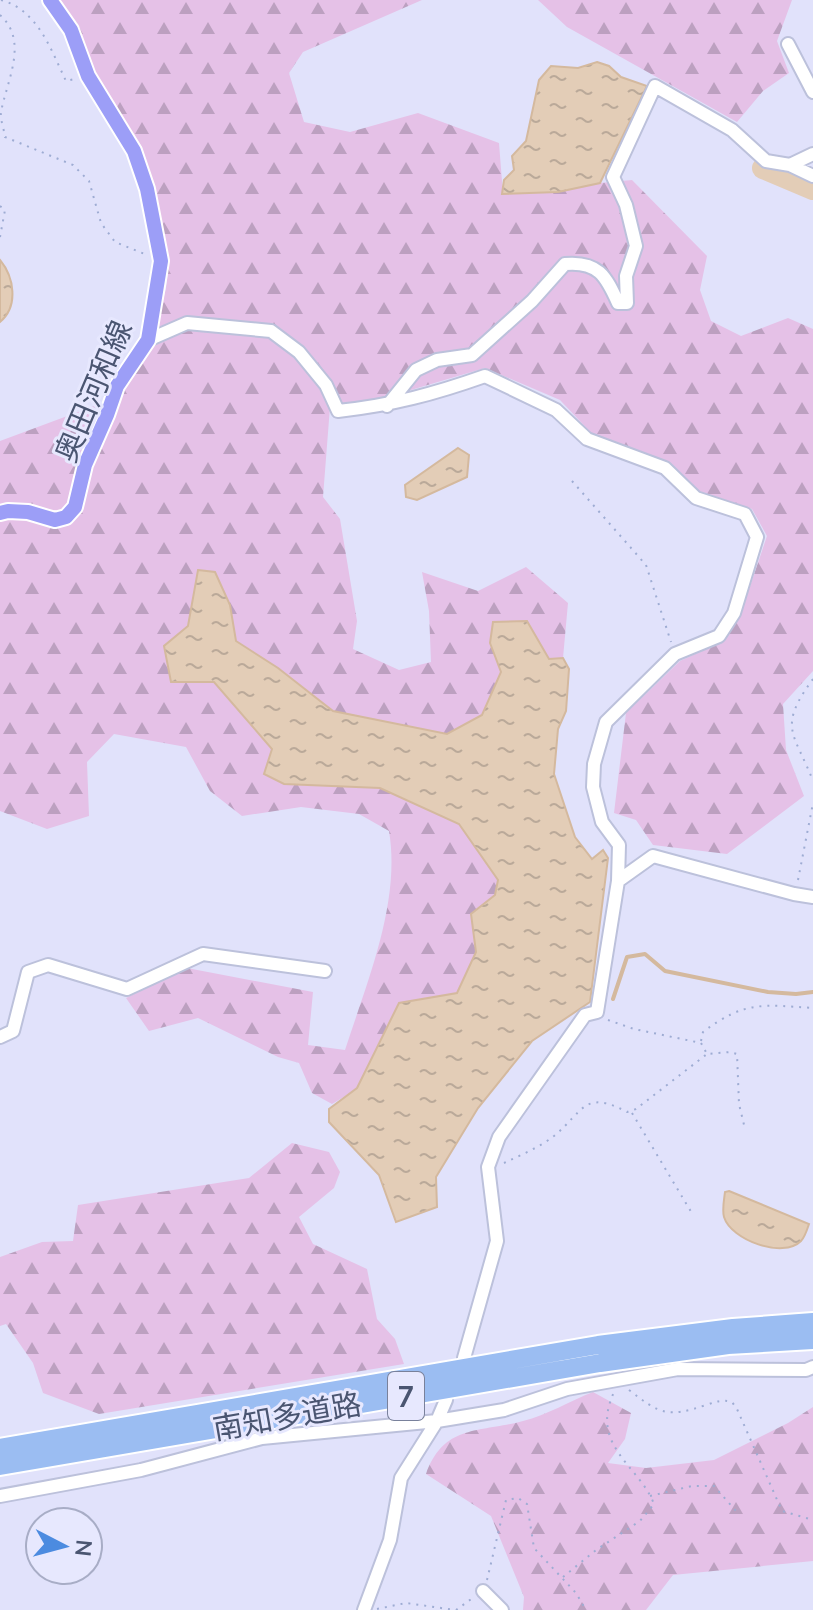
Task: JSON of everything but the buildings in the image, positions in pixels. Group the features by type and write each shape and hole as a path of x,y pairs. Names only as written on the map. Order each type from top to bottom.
{"highway":[{"name":"南知多道路","path":"0,1448 598,1345 733,1328 813,1322"},
{"name":"南知多道路","path":"0,1466 600,1363 728,1345 813,1340"}],"main road":[{"name":"奥田河和線","path":"0,513 28,512 55,520 66,517 75,507 85,465 117,386 148,340 161,261 147,189 134,151 88,76 71,30 50,0"}],"street":[{"path":"788,44 813,92"},
{"path":"387,406 416,370 437,360 472,355 532,301 565,264 581,262 607,278 618,303 627,303 626,276 636,246 626,205 613,177 655,86 732,130 766,161 790,165 813,176"},
{"path":"790,165 813,154"},
{"path":"148,340 187,323 271,331 299,352 326,385 338,411 387,406 485,376 556,410 587,439 665,468 696,498 745,514 757,537 734,613 719,636 675,654 606,722 594,764 593,787 602,822 619,845 618,881 597,1012 585,1015 499,1137 488,1167 497,1241 464,1358"},
{"path":"618,881 653,856 813,897"},
{"path":"0,1037 13,1031 28,972 48,965 127,989 203,954 325,971"},
{"path":"0,1496 141,1470 262,1438 437,1421 504,1410 567,1389 678,1369 753,1371 813,1367"},
{"path":"367,1610 390,1540 401,1478 437,1421 446,1400"},
{"path":"483,1591 502,1610"}],"path":[{"path":"1,0 15,4 40,27 66,81 88,76"},
{"path":"0,15 5,19 16,44 10,85 1,114 5,137"},
{"path":"0,137 73,165 89,181 101,223 115,242 161,261"},
{"path":"0,206 5,210 0,237"},
{"path":"572,481 646,565 675,654"},
{"path":"813,679 794,707 790,728 813,781"},
{"path":"796,895 813,803"},
{"path":"707,1054 701,1043 703,1032 745,1008 769,1004 813,1008"},
{"path":"597,1012 623,1026 701,1043"},
{"path":"488,1167 498,1166 546,1142 584,1104 605,1102 627,1112 646,1104 707,1054 737,1054 739,1104 745,1129"},
{"path":"630,1111 693,1215"},
{"path":"562,1578 596,1550 629,1530 649,1513 654,1504 611,1437 607,1410 618,1380 655,1409 668,1414 693,1410 722,1400 732,1402 782,1511 813,1520"},
{"path":"650,1496 692,1486 714,1486 736,1511"},
{"path":"367,1610 406,1603 456,1610 483,1591 491,1570 506,1500 518,1498 527,1504 534,1548 576,1593 586,1610"}],"green space":[{"path":"58,0 422,0 303,52 289,73 304,122 350,132 418,113 499,143 503,194 558,192 632,180 707,256 700,290 711,321 741,336 788,318 813,329 813,671 783,704 786,750 804,796 727,854 653,845 636,820 614,813 626,713 680,661 724,641 741,613 767,536 752,509 699,491 672,464 593,435 560,400 485,368 384,398 330,407 323,497 340,519 357,621 353,649 399,670 431,662 429,611 422,572 478,591 526,567 568,603 563,658 549,659 490,643 501,672 482,715 447,734 333,711 278,668 236,641 230,605 198,570 188,626 214,682 272,749 264,773 334,786 380,788 459,824 499,880 495,895 471,914 476,952 457,993 399,1003 357,1089 332,1104 312,1093 299,1063 278,1057 198,1018 149,1031 126,998 187,968 313,992 308,1045 345,1050 372,970 386,914 390,886 389,831 359,814 301,807 242,816 210,791 186,747 114,734 87,762 89,816 47,829 0,811 0,441 105,402 152,348 169,261 155,188 142,147 94,76"},
{"path":"538,0 792,0 777,41 789,73 763,91 737,122 567,27"},
{"path":"292,1143 329,1152 340,1172 334,1188 299,1217 313,1244 367,1269 377,1319 395,1339 404,1364 99,1414 43,1393 33,1363 6,1324 0,1326 0,1257 42,1242 73,1241 78,1205 249,1178"},
{"path":"593,1392 631,1413 625,1439 608,1463 646,1468 714,1460 813,1407 813,1561 673,1575 646,1610 523,1610 524,1597 491,1516 426,1474 443,1446 453,1438 532,1418"}],"water":[{"path":"597,62 609,66 621,77 647,86 600,183 558,192 502,194 504,180 514,170 512,156 526,141 539,80 551,66 578,68"},
{"path":"0,260 9,275 12,300 0,322"},
{"path":"458,448 469,455 467,477 417,500 406,497 405,485"},
{"path":"198,570 215,572 230,605 236,641 278,668 333,711 447,734 482,715 501,672 490,643 493,622 527,621 549,659 563,658 569,669 566,711 558,729 554,774 575,837 592,859 603,850 608,858 590,1002 532,1041 478,1108 436,1177 437,1207 396,1222 379,1175 329,1122 329,1109 357,1088 399,1003 457,993 476,952 471,914 495,895 498,880 459,824 380,788 284,784 264,774 272,749 214,682 171,682 164,646 188,626"},
{"path":"725,1192 809,1224 804,1238 793,1246 782,1248 758,1244 736,1233 724,1217"}],"waterway":[{"path":"763,168 813,189"},
{"path":"613,999 627,957 645,954 665,971 768,992 813,992"}]}
